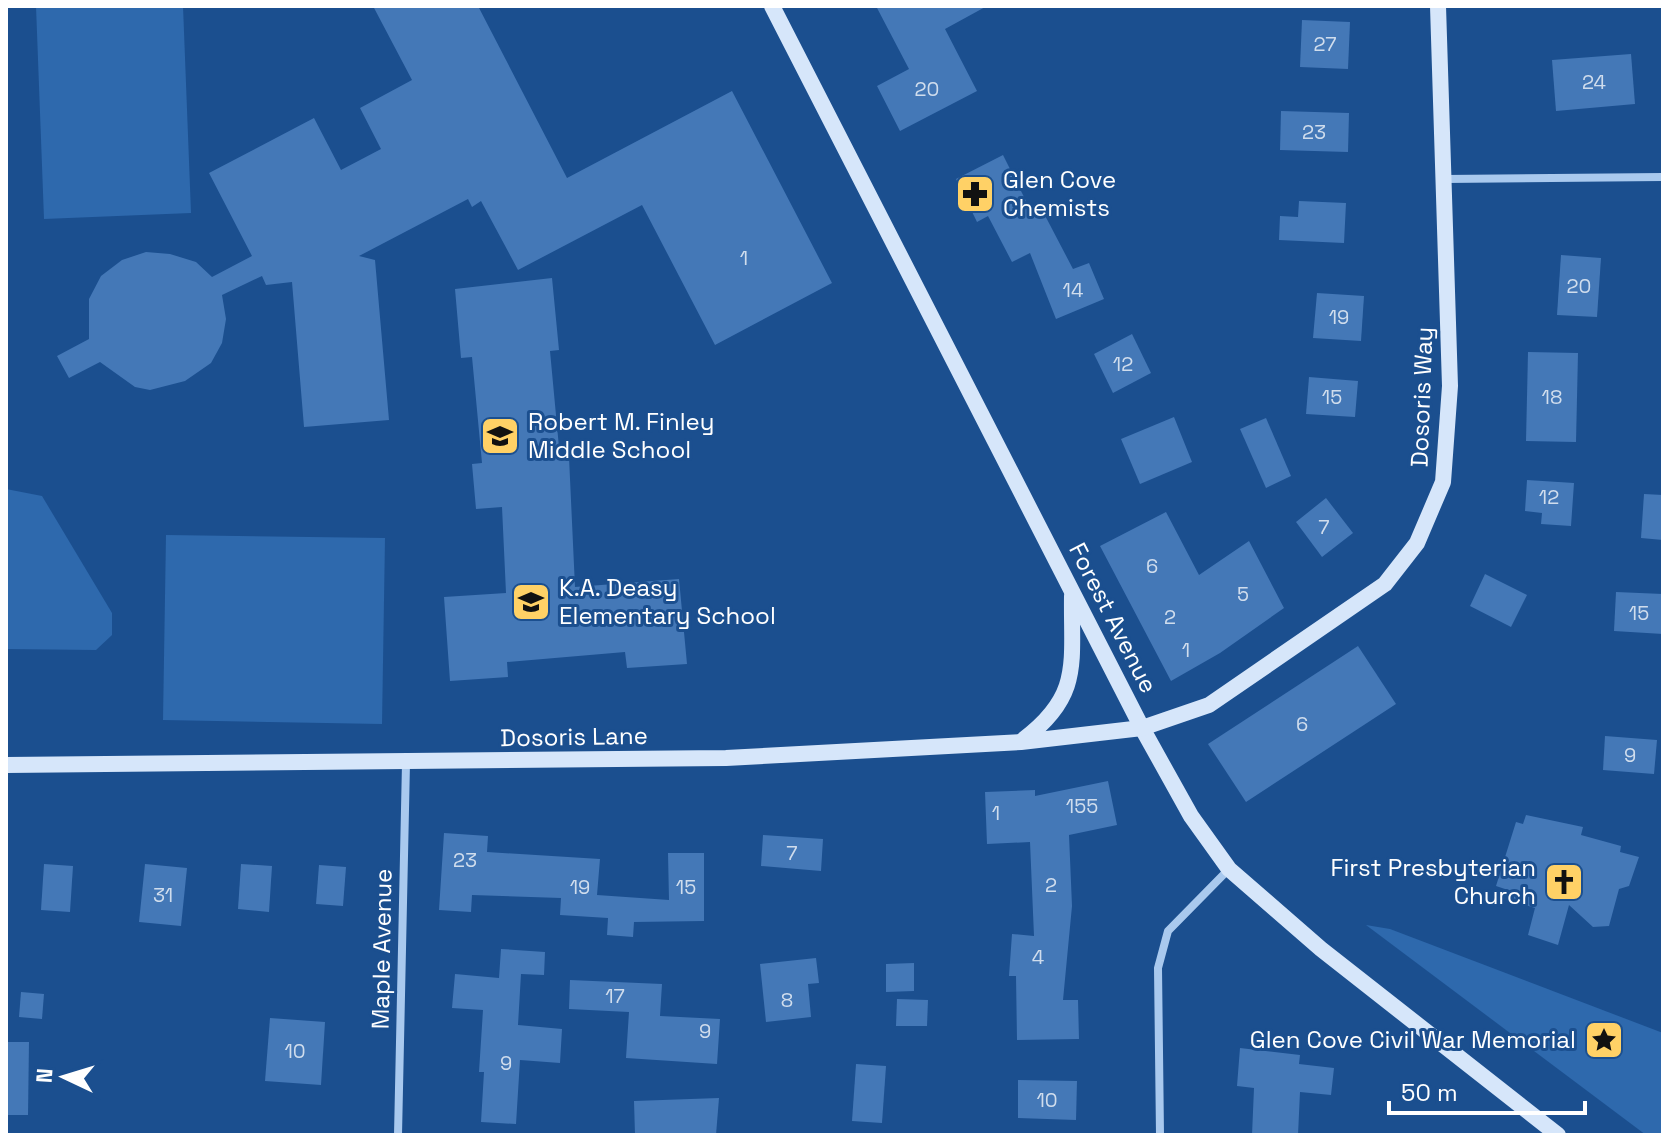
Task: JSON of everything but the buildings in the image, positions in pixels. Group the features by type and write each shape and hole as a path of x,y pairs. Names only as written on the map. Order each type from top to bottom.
{"street":[{"name":"Forest Avenue","path":"772,6 1142,728 1191,816 1229,869 1321,949 1558,1135"},
{"name":"Dosoris Way","path":"1142,728 1209,705 1385,584 1417,543 1443,482 1449,439 1438,6"},
{"path":"1444,179 1663,177"},
{"path":"1021,742 1062,703 1071,676 1072,591"},
{"name":"Dosoris Lane","path":"6,765 726,758 1021,742 1142,728"},
{"name":"Maple Avenue","path":"398,1135 406,763"},
{"path":"1160,1135 1158,968 1168,931 1229,869"}],"shaded area":[{"path":"36,6 183,6 191,213 44,219"},
{"path":"6,489 42,496 112,613 112,635 96,650 6,649"},
{"path":"166,535 385,538 382,724 163,720"},
{"path":"1366,925 1390,929 1663,1033 1663,1135 1646,1135"}],"place":[{"name":"Glen Cove Chemists","path":"975,194"},
{"name":"Robert M. Finley Middle School","path":"500,436"},
{"name":"K.A. Deasy Elementary School","path":"531,602"},
{"name":"First Presbyterian Church","path":"1564,882"},
{"name":"Glen Cove Civil War Memorial","path":"1604,1040"}]}
